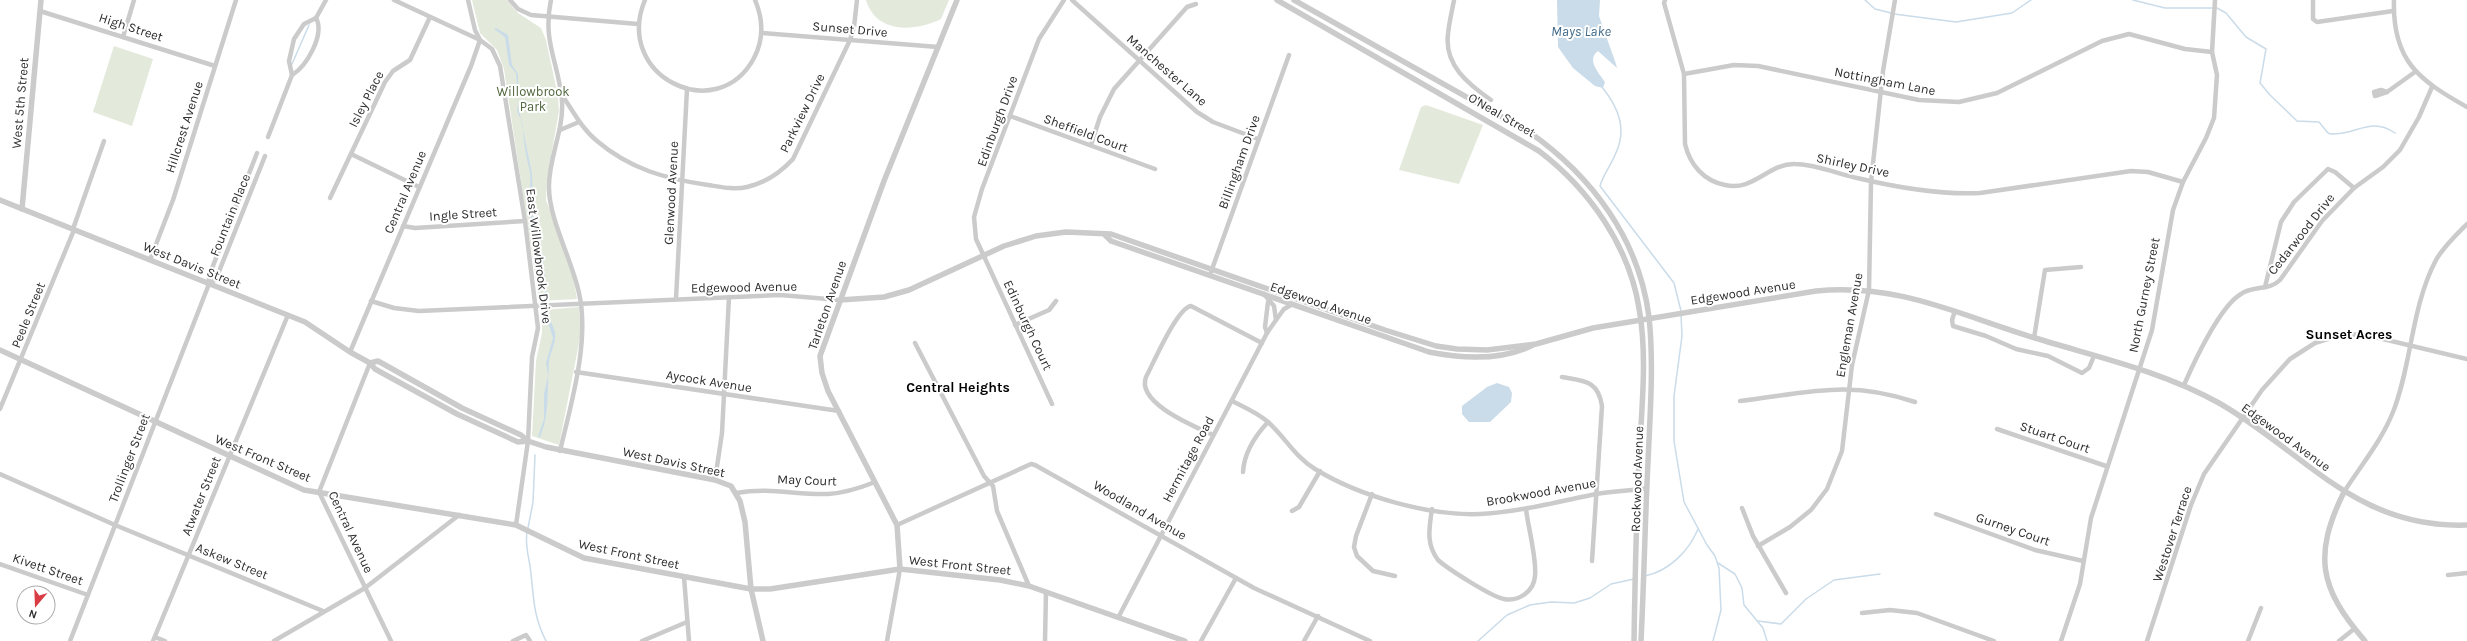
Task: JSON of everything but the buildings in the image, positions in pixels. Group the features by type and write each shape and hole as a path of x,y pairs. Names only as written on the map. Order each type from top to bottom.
{"street":[{"name":"West 5th Street","path":"22,209 41,0"},
{"path":"123,37 134,0"},
{"name":"Hillcrest Avenue","path":"150,260 173,200 236,0"},
{"path":"292,75 289,61 294,39 304,24 316,18 326,0"},
{"path":"394,0 480,40"},
{"name":"East Willowbrook Drive","path":"468,0 475,30 480,40 492,49 500,66 525,221 536,306 538,328 532,357 528,441 516,525"},
{"path":"510,0 524,13 638,24"},
{"path":"551,0 547,28 561,94 560,130 550,177 549,194 553,215 573,269 581,303 582,333 576,372 560,451"},
{"path":"645,0 638,24 640,43 648,62 669,82 687,89 714,88 737,78 752,62 760,43 762,33 761,21 755,0"},
{"name":"Parkview Drive","path":"561,94 579,122 595,140 626,162 654,175 725,188 747,188 766,180 784,168 797,151 850,40 854,27 857,0"},
{"name":"Tarleton Avenue","path":"887,641 900,570 897,525 824,381 820,361 840,300 882,187 957,0"},
{"name":"Edinburgh Drive","path":"984,255 976,239 974,217 1039,39 1064,0"},
{"name":"Manchester Lane","path":"1072,0 1182,99 1207,119 1258,139"},
{"name":"O'Neal Street","path":"1277,0 1518,136 1552,161 1582,191 1610,231 1630,274 1641,320"},
{"name":"O'Neal Street","path":"1294,0 1529,132 1558,153 1596,193 1618,226 1639,275 1649,318"},
{"path":"1454,0 1447,49 1450,57 1463,78 1491,100"},
{"name":"Engleman Avenue","path":"1758,546 1801,519 1827,489 1842,451 1849,388 1869,290 1871,182 1890,24 1895,0"},
{"name":"North Gurney Street","path":"2061,641 2076,599 2091,518 2106,466 2140,370 2152,330 2173,210 2182,182 2206,138 2214,118 2217,75 2212,52 2215,0"},
{"path":"2313,0 2313,21 2323,22 2393,12"},
{"path":"2394,0 2393,12 2399,43 2415,72 2432,87 2467,107"},
{"name":"Shirley Drive","path":"1665,2 1684,74 1685,144 1691,161 1710,180 1725,186 1744,185 1759,179 1778,166 1798,164 1871,182 1968,194 2131,171 2148,172 2182,182"},
{"path":"1091,145 1107,100 1138,59 1187,7 1196,4"},
{"name":"High Street","path":"40,11 215,66"},
{"name":"Isley Place","path":"330,198 385,82 393,71 410,60 430,17"},
{"path":"268,137 292,75 301,68 314,44 319,25 316,18"},
{"name":"Sunset Drive","path":"762,33 938,48"},
{"name":"Nottingham Lane","path":"1684,74 1734,65 1746,65 1881,93 1942,103 1978,99 2018,83 2102,41 2129,34 2185,49 2212,52"},
{"name":"Central Avenue","path":"350,352 419,187 472,66 480,40"},
{"name":"Billingham Drive","path":"1210,275 1289,55"},
{"path":"2387,92 2415,72"},
{"name":"Cedarwood Drive","path":"2184,385 2197,356 2230,304 2246,291 2273,286 2280,280 2322,221 2354,188 2384,167 2400,150 2419,117 2432,87"},
{"name":"Glenwood Avenue","path":"676,299 687,89"},
{"name":"Sheffield Court","path":"1010,116 1155,169"},
{"path":"560,130 579,122"},
{"name":"Peele Street","path":"0,409 74,229 104,142"},
{"name":"Fountain Place","path":"210,284 209,276 258,153"},
{"path":"351,154 419,187"},
{"name":"Fountain Place","path":"210,284 216,279 265,156"},
{"path":"2265,287 2281,222 2294,202 2328,169 2354,188"},
{"name":"West Davis Street","path":"0,200 288,314 315,328 350,352 370,363 378,361 462,408 521,435 528,441 560,451 715,480 731,486 736,493 745,522 752,589 762,641"},
{"name":"Ingle Street","path":"403,226 415,228 525,221"},
{"path":"2365,641 2354,629 2334,601 2325,570 2326,540 2331,519 2344,492 2386,427 2398,399 2423,296 2434,265 2448,242 2467,224"},
{"name":"Edgewood Avenue","path":"371,301 394,308 419,311 780,295 840,300 884,297 909,290 984,255 1022,240 1053,233 1082,232 1105,235 1111,234 1385,330 1450,348 1487,350 1536,344 1592,328 1649,318 1816,291 1869,290 1900,294 2184,385 2220,404 2344,492 2370,506 2412,521 2467,525"},
{"name":"Edgewood Avenue","path":"1105,235 1111,241 1406,345 1446,355 1484,357 1519,352 1536,344"},
{"name":"Edinburgh Court","path":"984,255 1052,404"},
{"path":"2034,338 2045,270 2081,267"},
{"name":"Trollinger Street","path":"70,641 210,284"},
{"path":"1265,287 1264,294 1268,302 1274,306 1276,320"},
{"path":"715,480 722,433 729,297"},
{"path":"1015,325 1049,310 1056,301"},
{"name":"Hermitage Road","path":"1267,333 1265,327 1268,302"},
{"name":"Hermitage Road","path":"1119,616 1160,534 1267,333 1284,309 1291,304"},
{"path":"1212,435 1154,402 1146,391 1144,384 1146,377 1176,320 1182,311 1191,306 1262,343"},
{"path":"1955,311 1952,320 1954,326 1986,336 2016,349 2048,356 2082,373 2089,368 2094,356"},
{"name":"Atwater Street","path":"154,639 288,314"},
{"name":"Rockwood Avenue","path":"1641,641 1650,405 1649,318"},
{"name":"Rockwood Avenue","path":"1634,641 1637,490 1643,358 1641,320"},
{"name":"Westover Terrace","path":"2147,641 2193,499 2204,474 2274,374 2295,354 2314,343 2337,336 2362,334 2410,347 2467,359"},
{"path":"915,343 989,482 993,486 997,511 1029,586"},
{"path":"1446,355 1450,348"},
{"name":"West Front Street","path":"0,350 295,486 319,492 459,514 516,525 584,558 752,589 770,589 900,570 1029,586 1119,616 1185,641"},
{"name":"Central Avenue","path":"370,363 319,492 391,641"},
{"name":"Aycock Avenue","path":"576,372 839,411"},
{"path":"1562,377 1590,383 1600,393 1602,406 1592,561"},
{"path":"1740,401 1815,390 1849,388 1884,392 1915,402"},
{"name":"Brookwood Avenue","path":"1232,401 1268,422 1297,456 1320,472 1395,502 1432,510 1478,514 1526,509 1596,494 1647,488"},
{"path":"1243,472 1244,461 1257,434 1268,422"},
{"name":"Stuart Court","path":"1997,429 2106,466"},
{"name":"Woodland Avenue","path":"897,525 1031,464 1040,466 1236,578 1370,641"},
{"path":"1292,511 1299,507 1320,472"},
{"name":"Askew Street","path":"0,474 115,525 323,611"},
{"name":"May Court","path":"736,493 776,489 827,494 852,490 875,482"},
{"path":"1372,494 1356,536 1354,548 1357,556 1373,571 1395,576"},
{"path":"1742,508 1758,546 1786,593"},
{"path":"1432,510 1429,540 1430,547 1438,560 1500,598 1512,599 1527,593 1531,588 1535,575 1526,509"},
{"path":"274,641 323,611 365,588 459,514"},
{"name":"Gurney Court","path":"1936,514 2035,550 2083,561"},
{"name":"Kivett Street","path":"0,564 88,595"},
{"path":"2448,575 2467,573"},
{"path":"684,577 689,641"},
{"path":"1201,641 1236,578"},
{"path":"1045,641 1046,592"},
{"path":"2248,641 2261,608"},
{"path":"1862,613 1890,610 1917,613 1994,641"},
{"path":"1304,641 1318,616"},
{"path":"642,641 687,622"},
{"path":"2339,641 2354,629"},
{"path":"513,641 526,635 530,641"},
{"path":"154,639 165,641"}],"green space":[{"name":"Willowbrook Park","path":"472,0 507,0 518,13 541,28 546,40 558,96 559,111 547,179 546,200 572,269 577,299 539,301 504,69 497,50 480,33"},
{"path":"866,0 949,0 941,19 920,26 908,28 887,24 878,19 871,11"},
{"path":"114,46 153,59 132,126 93,112"},
{"path":"1426,105 1483,125 1459,184 1399,170 1421,107"},
{"path":"579,307 581,333 559,445 532,436 536,361 542,333 542,310"}],"water":[{"name":"Mays Lake","path":"1557,0 1600,0 1599,16 1617,68 1598,51 1593,58 1593,62 1597,71 1605,82 1603,88 1595,86 1573,68 1558,47"},
{"path":"496,28 508,35 512,65 518,74 518,103 516,73 509,65 505,37 494,29"},
{"path":"518,105 521,120 518,114"},
{"path":"523,130 532,174 533,202 530,205 530,172 525,150"},
{"path":"530,205 536,226 533,222"},
{"path":"532,228 536,228 543,257 547,299 545,301 542,263"},
{"path":"545,312 548,313 555,336 549,362 547,410 540,437 538,437 544,419 544,394 548,376 546,363 553,338"},
{"path":"1497,383 1509,387 1512,393 1511,402 1490,422 1469,422 1462,414 1462,406 1487,387"}],"waterway":[{"path":"1865,0 1875,9 1891,13"},
{"path":"1894,14 1956,22 2012,13 2031,0"},
{"path":"2133,0 2165,8 2217,8 2226,13 2246,37 2266,49 2260,83 2270,95 2297,121 2319,122 2328,133 2331,134 2340,134 2371,126 2386,128 2395,133"},
{"path":"292,64 309,25"},
{"path":"1602,87 1617,110 1621,127 1621,136 1615,155 1600,186 1674,283 1681,311"},
{"path":"545,301 547,314"},
{"path":"1681,315 1682,336 1674,396 1674,441 1684,502 1707,545 1715,556 1719,568 1721,610 1713,641"},
{"path":"528,528 533,502 535,455"},
{"path":"1645,576 1662,570 1677,559 1689,545 1698,529"},
{"path":"527,532 526,536 534,604 538,622 546,641"},
{"path":"1718,563 1735,574 1742,588 1744,605 1763,628 1767,641"},
{"path":"1758,621 1781,624 1806,599 1834,580 1880,574"},
{"path":"1478,641 1507,615 1530,605 1551,602 1574,603 1590,598 1611,584 1634,579"}],"district":[{"name":"Sunset Acres","path":"2349,334"},
{"name":"Central Heights","path":"958,387"}]}
